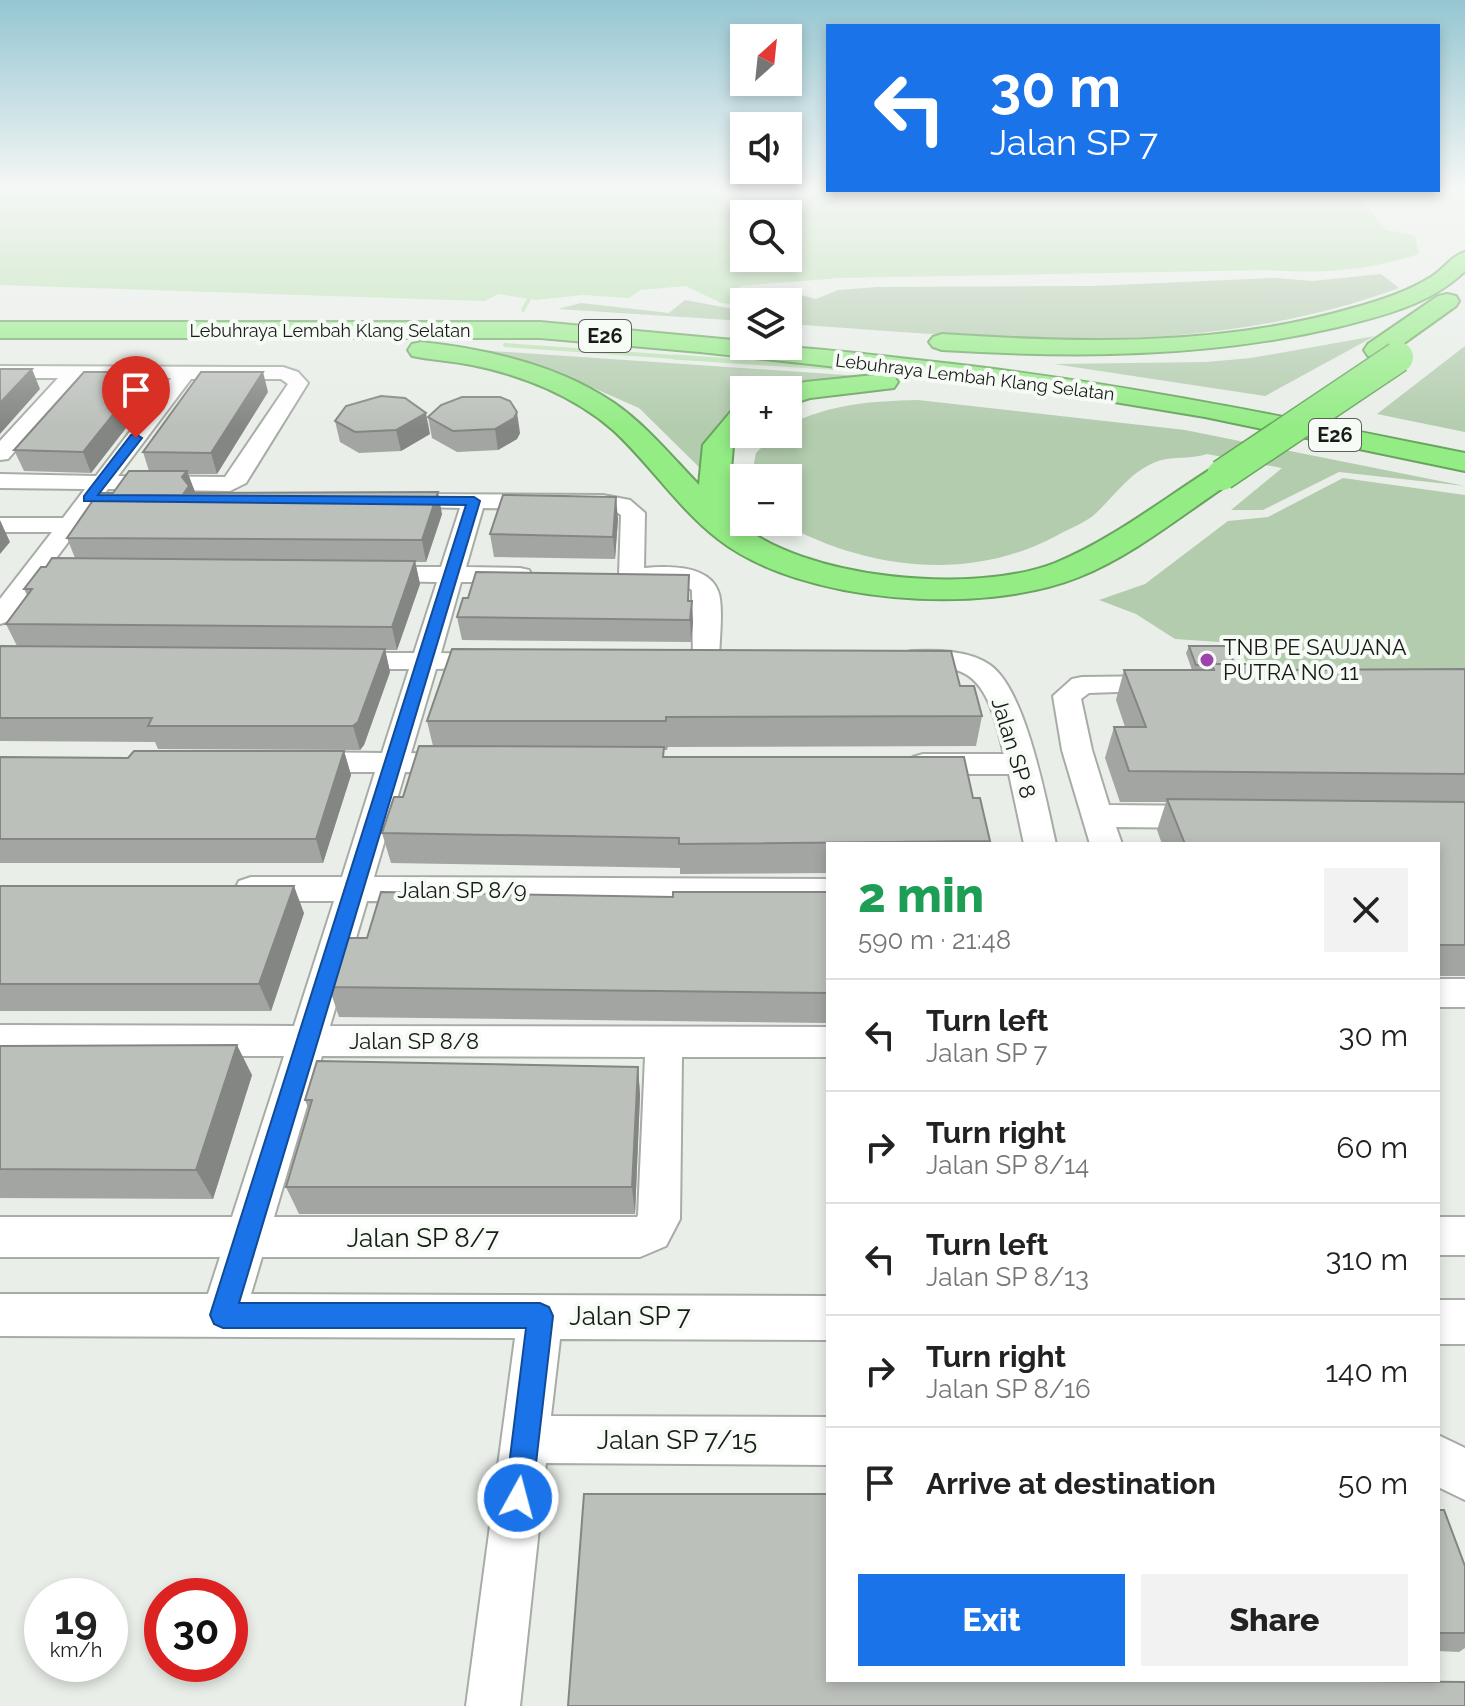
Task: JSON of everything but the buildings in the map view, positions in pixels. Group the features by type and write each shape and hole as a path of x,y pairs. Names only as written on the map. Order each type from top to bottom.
{"highway":[{"path":"924,341 1011,347 1127,348 1223,340 1353,317 1415,298 1453,269"},
{"path":"65,330 428,351 512,369 556,383 594,401 622,423 731,534 790,563 820,574 866,584 910,588 983,588 1064,572 1119,543 1210,472 1388,352 1465,288"},
{"path":"1388,352 1465,312"},
{"name":"Lebuhraya Lembah Klang Selatan","path":"0,314 543,321 646,327 730,336"},
{"path":"646,327 730,330"},
{"name":"Lebuhraya Lembah Klang Selatan","path":"0,330 540,330 1030,380 1205,409 1465,462"},
{"path":"802,334 865,337"},
{"name":"Lebuhraya Lembah Klang Selatan","path":"802,345 1035,371 1210,399 1465,447"},
{"path":"802,391 890,381 1007,388 1205,409"},
{"path":"730,431 718,445 714,485 730,500"},
{"path":"779,536 810,553 878,572 965,575 1041,560 1210,472"}],"street":[{"path":"0,372 186,372 291,376 298,383 240,491 95,490 0,481"},
{"path":"0,454 74,372"},
{"path":"0,615 186,372"},
{"path":"368,501 603,502 622,505 633,513 631,575"},
{"path":"223,1315 474,501"},
{"path":"0,525 68,525"},
{"path":"35,570 67,571"},
{"path":"346,574 540,575"},
{"path":"600,575 694,578 706,592 694,660 737,660"},
{"name":"Jalan SP 8","path":"893,659 940,658 969,665 993,680 1021,764 1040,842"},
{"path":"317,661 515,661"},
{"path":"1193,684 1082,685 1067,696 1065,701 1077,750 1101,830 1241,817"},
{"path":"268,762 485,763"},
{"path":"896,764 1021,764"},
{"name":"Jalan SP 8/9","path":"213,888 826,891"},
{"path":"1440,993 1465,993"},
{"name":"Jalan SP 8/8","path":"0,1040 826,1042"},
{"name":"Jalan SP 8/7","path":"0,1237 629,1238 651,1232 659,1219 664,1041"},
{"path":"1440,1236 1465,1236"},
{"name":"Jalan SP 7","path":"0,1315 826,1318"},
{"path":"493,1706 540,1316"},
{"path":"1440,1322 1465,1322"},
{"name":"Jalan SP 7/15","path":"526,1439 826,1441"}],"shaded area":[{"path":"0,269 730,269 730,272 802,272 802,269 1355,269 1307,272 1267,270 840,278 730,288 730,304 721,303 686,286 640,290 629,298 583,295 536,300 498,294 485,301 0,285"},
{"path":"1381,274 1399,288 1323,311 1247,327 1172,336 1020,338 802,325 802,295 816,299 838,290 1093,286 1274,278 1313,281"},
{"path":"685,300 730,308 730,320 558,309 581,303 669,313"},
{"path":"1375,336 1265,396 1054,364 1206,362 1251,358"},
{"path":"1465,346 1465,432 1377,414"},
{"path":"464,349 875,377 802,388 802,376 730,376 730,429 701,469 639,408 564,375"},
{"path":"918,400 1185,430 1465,486 1339,472 1263,510 1231,510 1282,468 1207,454 1167,459 1153,463 1136,474 1090,518 1022,551 952,565 881,559 847,551 802,533 802,464 754,464 756,453 761,448 802,448 802,419 851,405"},
{"path":"1343,478 1465,495 1465,672 1251,669 1234,643 1175,639 1136,614 1099,600 1145,584 1228,521 1268,517"}],"waterway":[{"path":"523,310 529,299"},
{"path":"505,345 685,358"},
{"path":"674,357 685,358"},
{"path":"685,358 871,370"},
{"path":"685,358 703,359"}],"place":[{"name":"TNB PE SAUJANA PUTRA NO 11","path":"1207,660"}],"route":[{"path":"136,438 88,499 474,501 223,1315 540,1316 518,1498"}]}
